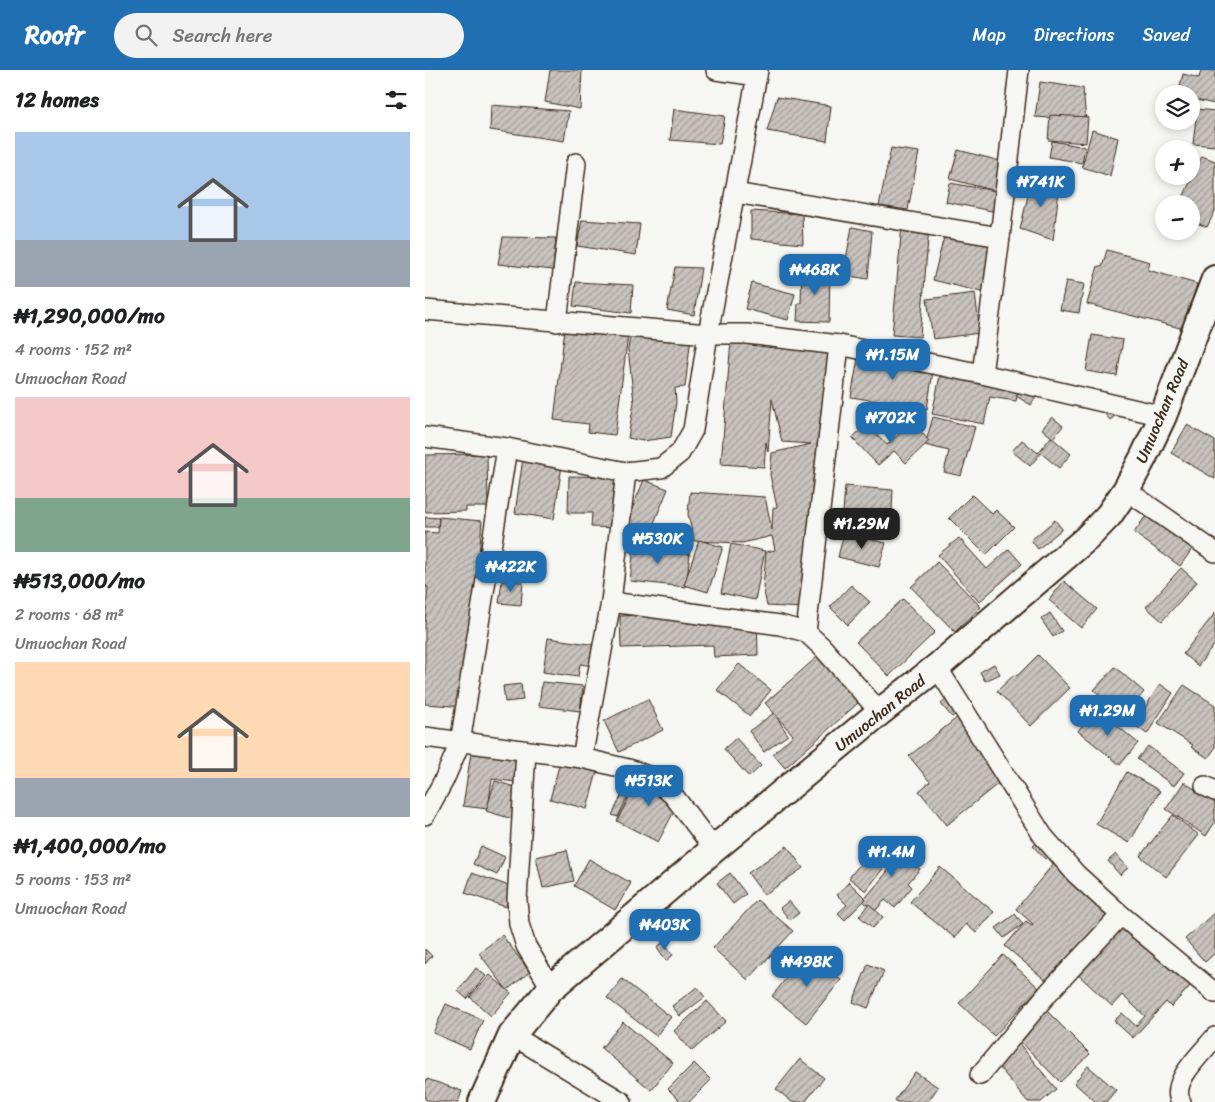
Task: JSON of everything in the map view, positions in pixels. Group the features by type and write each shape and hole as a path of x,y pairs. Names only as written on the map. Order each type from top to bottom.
{"street":[{"path":"425,437 507,448 625,472 661,468 680,454 693,430 708,334 758,73 716,70"},
{"path":"982,374 1019,70"},
{"path":"557,322 576,163"},
{"path":"735,193 1000,237"},
{"name":"Umuochan Road","path":"482,1102 512,1035 551,988 714,849 937,667 1087,538 1109,515 1126,490 1163,416 1214,286"},
{"path":"425,310 708,334 747,334 839,345 982,374 1163,416"},
{"path":"806,632 839,345"},
{"path":"425,815 444,780 460,742 507,448"},
{"path":"582,758 611,602 625,472"},
{"path":"1126,490 1215,552"},
{"path":"611,602 780,625 806,632 822,647 880,712"},
{"path":"937,667 1043,836 1076,874 1121,915 1215,993"},
{"path":"425,737 582,758 633,770 653,778 673,795 714,849"},
{"path":"526,751 517,900 519,924 525,946 551,988"},
{"path":"980,1075 1049,992 1121,915"},
{"path":"512,1035 622,1102"},
{"path":"1181,1102 1177,1092 1181,1079 1215,1036"}],"building":[{"path":"550,70 582,70 580,109 545,102"},
{"path":"1201,70 1215,71 1215,104 1200,101 1200,85 1180,85 1183,74 1199,78"},
{"path":"1040,82 1083,88 1086,120 1035,117"},
{"path":"777,97 831,106 827,141 767,131"},
{"path":"491,105 569,111 564,141 490,130"},
{"path":"674,109 725,116 720,144 670,140"},
{"path":"1200,109 1215,111 1215,146 1200,145 1200,140 1193,140 1195,130 1200,130"},
{"path":"1050,115 1088,117 1086,143 1048,140"},
{"path":"1092,130 1118,138 1110,176 1082,167"},
{"path":"1052,141 1085,147 1082,163 1049,157"},
{"path":"891,148 919,152 908,210 879,206"},
{"path":"958,150 1004,162 996,191 950,179"},
{"path":"1202,156 1215,161 1215,211 1207,227 1200,224 1200,195 1184,195 1189,185 1200,185 1200,160"},
{"path":"1032,179 1060,182 1053,240 1020,229"},
{"path":"950,183 1001,192 997,212 946,202"},
{"path":"751,211 802,214 803,244 751,239"},
{"path":"582,220 640,224 636,255 577,246"},
{"path":"902,225 929,227 920,337 892,335"},
{"path":"947,225 998,237 985,293 933,280"},
{"path":"852,227 872,231 868,279 843,275"},
{"path":"503,237 556,238 553,270 498,264"},
{"path":"1107,250 1150,262 1148,270 1197,284 1184,329 1087,304 1098,266 1102,267"},
{"path":"675,267 701,268 694,315 667,310"},
{"path":"802,268 830,269 829,322 797,321 798,303 801,303"},
{"path":"1066,281 1084,284 1079,313 1060,310"},
{"path":"576,282 633,285 631,313 573,306"},
{"path":"752,283 795,294 788,320 745,309"},
{"path":"975,293 980,333 933,339 927,299"},
{"path":"565,328 628,335 615,435 588,432 589,424 554,420"},
{"path":"631,331 691,337 685,387 675,388 676,402 671,437 643,441 628,438 634,402 628,349"},
{"path":"1092,335 1123,340 1117,376 1086,371"},
{"path":"731,340 832,348 824,444 817,445 822,466 813,578 819,605 803,608 767,606 763,587 766,552 775,550 772,536 742,543 694,541 688,514 690,492 765,497 772,530 773,508 777,507 770,475 772,453 811,444 782,442 772,399 768,452 766,442 764,467 721,464"},
{"path":"859,353 934,365 927,409 851,397"},
{"path":"942,366 1020,381 1016,401 990,397 984,424 932,414"},
{"path":"1024,383 1039,392 1031,405 1016,396"},
{"path":"1100,408 1120,412 1110,420"},
{"path":"933,417 975,427 961,476 944,472 949,451 925,445"},
{"path":"1052,417 1063,426 1053,438 1042,429"},
{"path":"912,422 929,441 906,463 894,451 878,465 852,438 867,424 887,445"},
{"path":"1187,425 1215,441 1215,479 1171,453"},
{"path":"1051,437 1071,454 1059,468 1041,453 1030,466 1012,451 1022,440 1038,453"},
{"path":"487,454 488,507 466,507 466,511 425,512 425,455"},
{"path":"523,458 562,465 554,519 515,513"},
{"path":"569,476 622,477 620,528 591,527 592,513 568,513"},
{"path":"644,480 668,489 649,535 625,525"},
{"path":"845,486 893,490 891,530 842,526"},
{"path":"972,495 992,514 996,510 1014,527 986,555 949,518"},
{"path":"1151,508 1198,541 1180,566 1134,533"},
{"path":"425,517 439,518 438,527 425,527"},
{"path":"439,517 482,521 466,707 425,704 425,624 428,587 426,586 425,598 425,532 438,533"},
{"path":"1055,520 1062,529 1038,549 1031,540"},
{"path":"844,533 886,543 879,567 838,557"},
{"path":"635,538 661,541 661,551 690,554 686,587 630,581"},
{"path":"959,538 987,569 1009,549 1022,564 979,602 938,555"},
{"path":"671,540 691,544 689,554 669,550"},
{"path":"699,540 723,547 708,592 684,585"},
{"path":"731,544 765,551 755,600 721,593"},
{"path":"937,562 981,607 955,632 911,587"},
{"path":"1181,568 1197,582 1162,621 1146,607"},
{"path":"502,581 523,582 521,605 499,603"},
{"path":"1064,581 1097,609 1081,628 1049,600"},
{"path":"851,585 870,602 848,625 830,607"},
{"path":"903,599 935,632 889,676 856,642"},
{"path":"757,611 758,655 714,657 713,645 621,648 620,616"},
{"path":"1050,613 1062,631 1053,637 1041,619"},
{"path":"1215,613 1215,644 1198,666 1183,654"},
{"path":"548,638 596,645 593,666 580,664 578,677 543,672"},
{"path":"826,649 867,695 785,768 773,754 793,735 765,703"},
{"path":"1038,655 1070,688 1031,726 997,691 1015,674 1017,676"},
{"path":"739,664 771,690 750,716 717,690"},
{"path":"994,664 1000,674 985,681 980,672"},
{"path":"1115,667 1144,692 1123,716 1094,690"},
{"path":"542,682 583,686 580,711 539,706"},
{"path":"521,684 523,700 505,702 503,686"},
{"path":"1160,684 1173,693 1147,734 1134,725"},
{"path":"1184,685 1215,705 1215,748 1208,758 1191,747 1193,745 1158,723"},
{"path":"951,696 961,710 952,717 941,704"},
{"path":"648,699 663,730 619,752 604,721"},
{"path":"1096,708 1138,743 1120,765 1078,731"},
{"path":"774,713 788,735 764,752 749,731"},
{"path":"963,713 1011,773 947,825 919,791 930,782 909,756"},
{"path":"736,738 761,766 749,777 724,749"},
{"path":"472,746 527,754 523,783 492,779 488,809 463,806"},
{"path":"1148,746 1184,773 1174,786 1137,759"},
{"path":"563,751 600,761 587,809 550,799"},
{"path":"634,770 639,772 618,817 612,815"},
{"path":"643,770 681,798 658,842 617,821"},
{"path":"1127,772 1160,791 1129,843 1096,824"},
{"path":"495,781 528,791 519,821 486,811"},
{"path":"1184,782 1215,803 1215,822 1206,836 1166,809"},
{"path":"1173,815 1199,835 1166,877 1140,856"},
{"path":"884,839 920,869 908,883 912,887 895,908 885,900 875,911 863,901 892,866 874,851"},
{"path":"1039,840 1052,852 1045,859 1033,846"},
{"path":"481,846 505,857 497,875 473,864"},
{"path":"787,846 803,868 764,895 748,873"},
{"path":"567,850 574,881 543,888 536,857"},
{"path":"868,854 884,867 866,891 849,878"},
{"path":"1116,854 1128,868 1120,875 1108,861"},
{"path":"589,859 631,883 615,910 574,886"},
{"path":"1054,863 1111,910 1049,983 1005,946 1026,921 1033,924 1016,909"},
{"path":"940,867 994,912 976,933 966,924 955,938 910,902"},
{"path":"472,873 512,887 506,907 465,893"},
{"path":"730,873 746,894 733,904 717,883"},
{"path":"849,882 866,899 845,920 838,913 847,905 837,895"},
{"path":"757,900 793,931 748,980 713,948"},
{"path":"789,901 799,913 790,920 780,908"},
{"path":"869,904 883,917 873,928 859,916"},
{"path":"1215,912 1215,953 1205,962 1185,939"},
{"path":"1015,914 1023,924 1004,938 996,928"},
{"path":"1120,918 1192,984 1171,1007 1166,1002 1133,1038 1114,1021 1122,1013 1136,1026 1145,1016 1122,995 1112,1006 1073,970"},
{"path":"502,935 530,972 507,990 479,953"},
{"path":"664,942 673,955 666,961 657,947"},
{"path":"425,949 432,956 425,964"},
{"path":"807,953 841,980 806,1023 772,996"},
{"path":"1003,955 1039,988 994,1036 959,1003"},
{"path":"868,964 884,971 868,1008 853,1002"},
{"path":"476,968 486,976 467,999 458,991"},
{"path":"490,975 511,993 491,1016 470,997"},
{"path":"622,979 671,1017 656,1036 607,998"},
{"path":"697,987 705,997 680,1016 672,1006"},
{"path":"707,1001 726,1021 692,1051 674,1031"},
{"path":"446,1004 483,1020 470,1049 433,1033"},
{"path":"1045,1009 1090,1054 1060,1082 1016,1037"},
{"path":"623,1022 673,1063 651,1090 601,1048"},
{"path":"1013,1036 1056,1089 1041,1102 1028,1102 989,1055"},
{"path":"800,1059 824,1078 805,1102 792,1102 776,1089"},
{"path":"694,1063 711,1080 689,1102 681,1102 668,1089"},
{"path":"1088,1066 1116,1090 1106,1102 1096,1102 1074,1083"},
{"path":"915,1072 938,1087 928,1102 897,1102 895,1100"},
{"path":"427,1079 462,1091 458,1102 433,1102 425,1099"}]}
